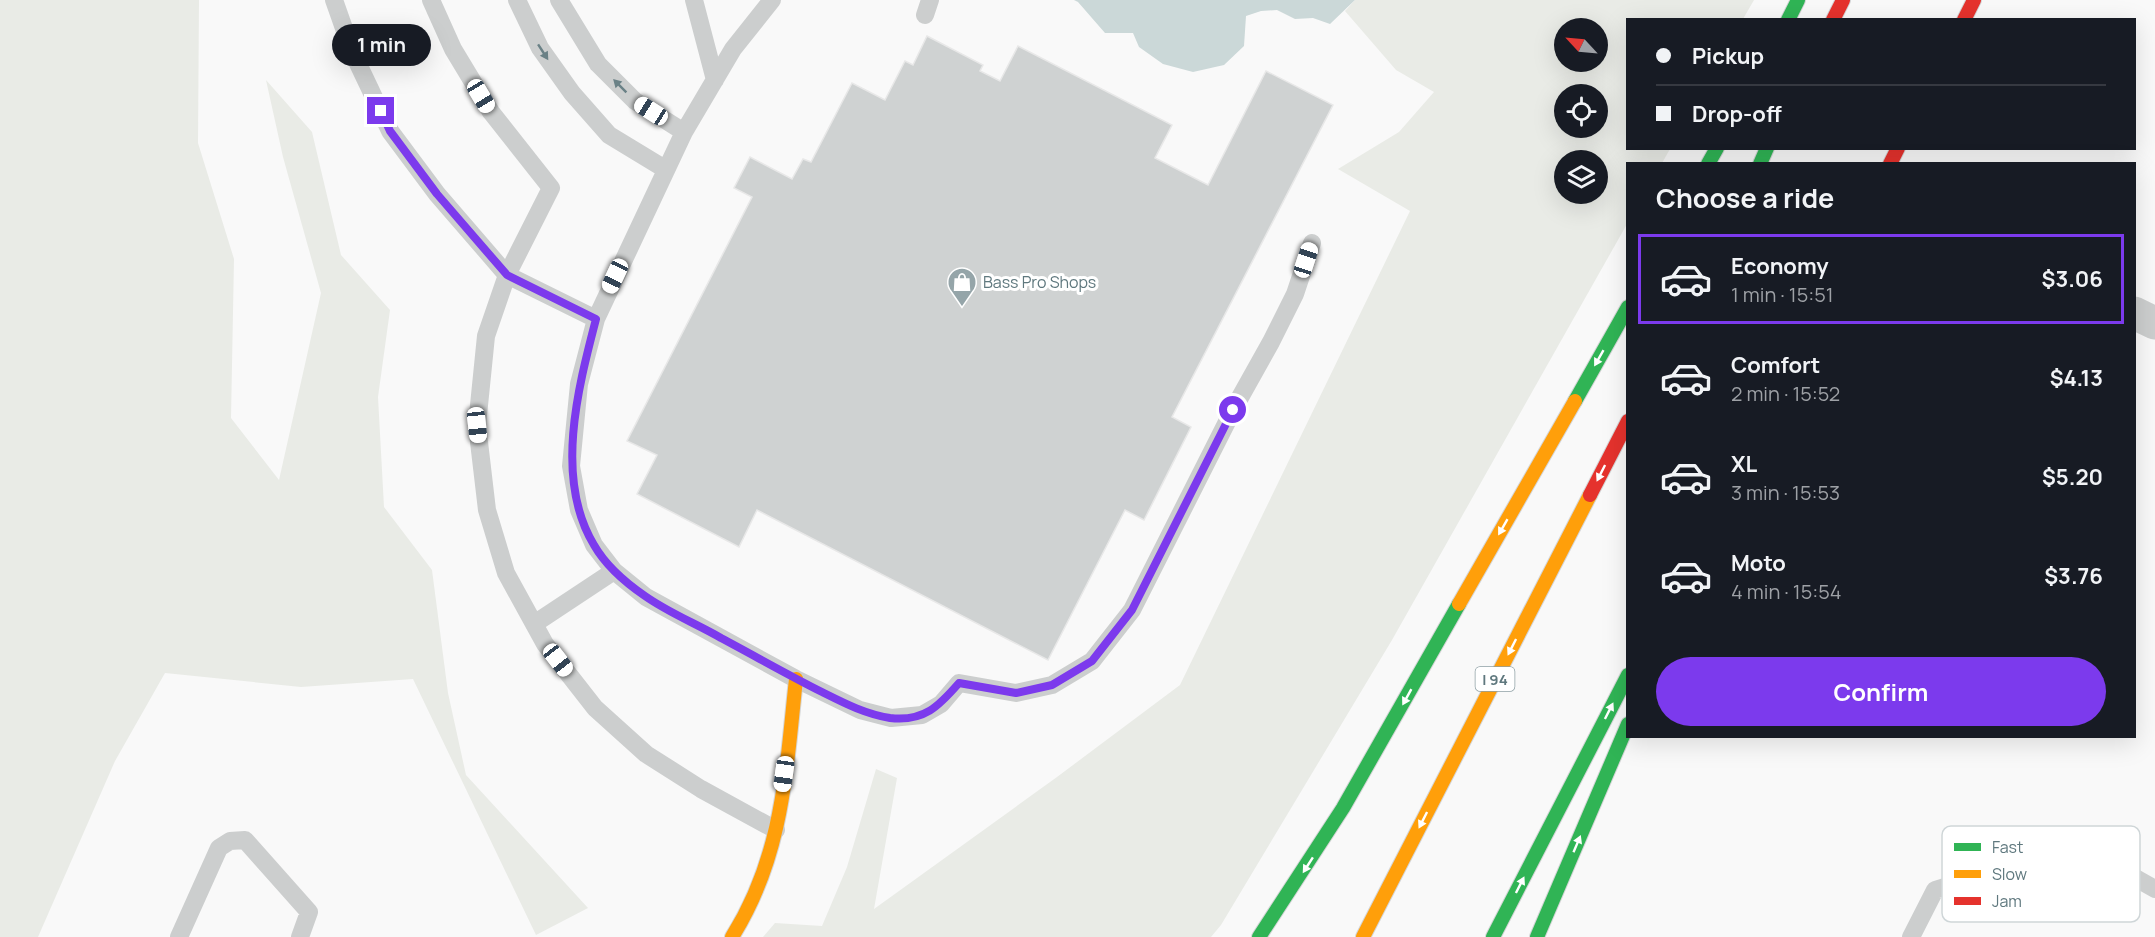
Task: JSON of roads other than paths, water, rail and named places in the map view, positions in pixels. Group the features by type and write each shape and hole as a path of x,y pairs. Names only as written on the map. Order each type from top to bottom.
{"main road":[{"path":"1789,18 1798,0"},
{"path":"1834,18 1843,0"},
{"path":"1965,18 1974,0"},
{"path":"1259,937 1307,867 1349,798 1626,311"},
{"name":"I 94","path":"1363,937 1626,425"},
{"path":"732,937 740,927 764,875 776,830 796,679"},
{"path":"1493,937 1626,679"},
{"path":"1538,937 1626,729"}],"street":[{"path":"2136,314 2155,323"}],"lane":[{"path":"334,0 352,51 390,131 437,194 507,275 596,319"},
{"path":"431,0 453,50 490,112 551,188 507,275 486,336 477,425 486,510 506,573 545,644 595,708 646,754 701,789 776,830"},
{"path":"517,0 540,48 572,93 609,135 665,169"},
{"path":"559,0 598,64 635,101 684,132"},
{"path":"694,0 715,80"},
{"path":"772,0 733,49 684,132 596,319 579,384 571,466 579,510 594,545 614,571 646,597 796,679 860,710 891,718 922,715 941,704 959,683 1016,693 1052,685 1092,661 1132,610 1233,410 1281,323 1295,294 1312,243"},
{"path":"534,624 614,571"},
{"path":"179,937 219,848 230,841 245,840 309,912 300,937"},
{"path":"2140,881 2155,889"},
{"path":"1911,937 1935,890 1942,888"}],"place":[{"name":"Bass Pro Shops","path":"962,308"}]}
